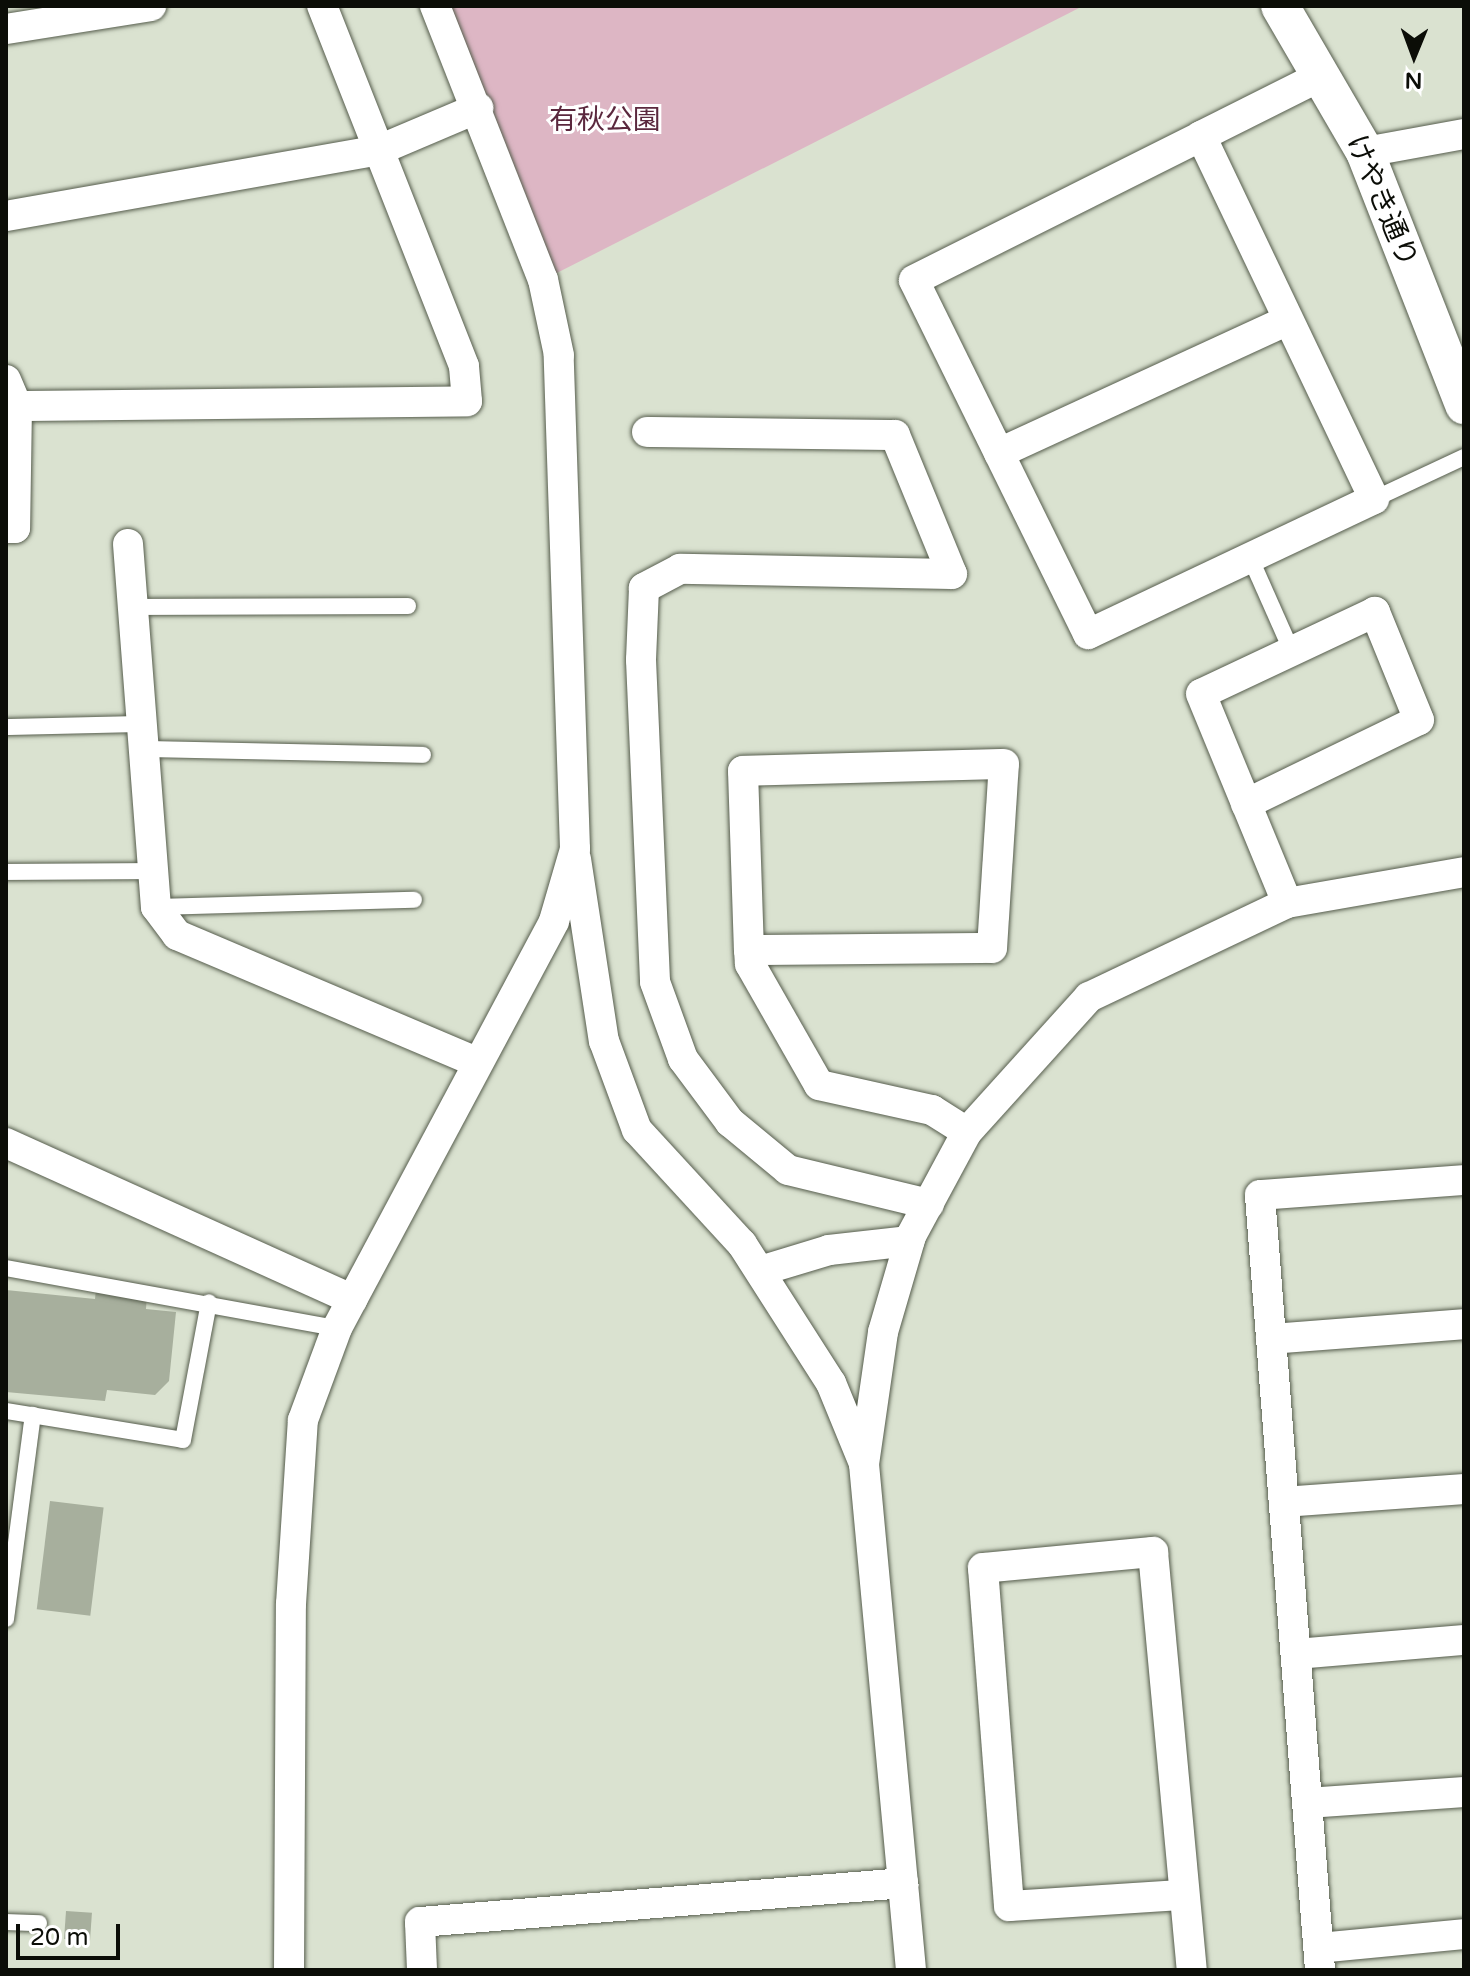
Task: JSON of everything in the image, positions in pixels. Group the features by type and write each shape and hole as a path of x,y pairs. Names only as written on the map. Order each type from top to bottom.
{"street":[{"path":"6,29 151,6"},
{"path":"6,528 15,528 11,393 467,401 464,366 322,6"},
{"path":"435,6 478,108 543,280 559,355 575,849 604,1041 637,1130 760,1271 831,1383 864,1464"},
{"name":"けやき通り","path":"1280,6 1365,152 1464,405"},
{"path":"1201,136 1374,499 1088,634 914,280 1201,136 1321,76"},
{"path":"6,216 379,150 478,108"},
{"path":"1365,152 1464,134"},
{"path":"999,453 1288,320"},
{"path":"647,432 895,435 952,574 680,569 644,588 641,660 655,982 683,1059 730,1122 788,1170 929,1204"},
{"path":"128,544 156,907 177,935 474,1061"},
{"path":"1246,804 1419,720 1375,612 1201,694 1246,804 1287,903"},
{"path":"749,950 992,948 1004,764 743,771 749,950 750,964 819,1085 932,1110 967,1132"},
{"path":"289,1970 291,1604 303,1420 337,1328 474,1061 554,921 575,849"},
{"path":"911,1970 864,1464 883,1332 909,1241 967,1132 1089,997 1287,903 1464,872"},
{"path":"6,1143 352,1299"},
{"path":"1464,1180 1260,1195 1320,1959 1464,1934"},
{"path":"760,1271 829,1250 909,1241"},
{"path":"1271,1339 1464,1324"},
{"path":"1284,1502 1464,1489"},
{"path":"1181,1895 1009,1906 983,1568 1153,1552 1181,1895 1192,1970"},
{"path":"1296,1654 1464,1640"},
{"path":"1308,1803 1464,1792"},
{"path":"422,1970 420,1922 903,1883"}],"lane":[{"path":"1374,499 1464,457"},
{"path":"1250,557 1292,652"},
{"path":"133,607 408,606"},
{"path":"6,727 423,755"},
{"path":"6,872 153,871"},
{"path":"156,907 414,900"},
{"path":"6,1268 209,1302 240,1315 337,1328"},
{"path":"6,1411 183,1440 209,1302"},
{"path":"6,1619 33,1415"},
{"path":"6,1922 39,1923"}],"green space":[{"name":"有秋公園","path":"435,6 1083,6 543,280"}],"building":[{"path":"96,1289 147,1294 146,1309 176,1312 169,1381 155,1395 107,1390 105,1401 6,1392 6,1290 95,1299"},
{"path":"50,1501 104,1508 90,1616 37,1609"},
{"path":"66,1911 92,1913 90,1941 64,1939"}]}
